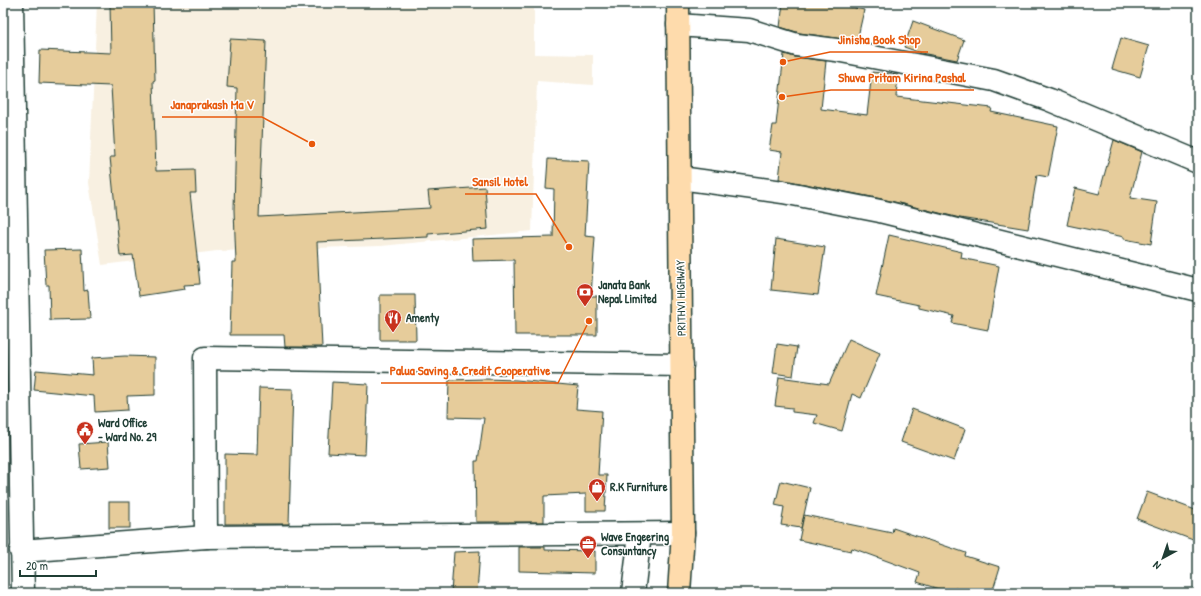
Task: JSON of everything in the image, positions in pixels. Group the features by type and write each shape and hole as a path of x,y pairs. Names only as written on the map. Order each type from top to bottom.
{"highway":[{"name":"PRITHVI HIGHWAY","path":"678,3 681,381 684,533 679,593"}],"street":[{"path":"12,3 21,551 23,593"},
{"path":"678,25 749,30 797,45 836,50 994,80 1050,100 1198,162"},
{"path":"680,178 783,192 880,211 1198,290"},
{"path":"206,537 205,358 682,365"},
{"path":"21,551 206,537 684,533"},
{"path":"633,593 640,534"}],"shaded area":[{"path":"97,3 534,3 534,54 593,55 593,85 537,81 532,231 381,246 217,251 102,265 89,183"}],"building":[{"path":"110,3 153,3 155,80 153,81 156,171 195,170 196,193 190,193 200,284 184,285 185,289 139,296 133,255 120,256 110,157 115,157 111,86 39,83 40,50 111,53"},
{"path":"783,3 834,3 864,10 857,41 800,33 780,27"},
{"path":"913,21 964,40 957,60 921,53 904,47"},
{"path":"1121,38 1149,46 1140,77 1112,69"},
{"path":"230,39 266,41 259,217 430,208 428,191 485,187 488,229 428,234 428,237 317,242 322,347 285,347 284,335 230,335 232,262 236,262 234,210 237,88 227,87"},
{"path":"784,54 826,61 821,109 867,115 872,72 898,75 896,97 992,108 991,112 1058,126 1048,177 1037,175 1028,229 960,218 882,199 779,179 782,152 769,150 773,125 776,125"},
{"path":"1114,140 1142,152 1130,198 1157,202 1151,244 1067,225 1075,188 1099,194"},
{"path":"548,159 589,161 585,236 595,237 591,296 597,296 597,335 515,335 514,260 473,261 472,239 553,237 554,189 546,188"},
{"path":"889,235 962,252 961,258 999,266 988,330 952,323 954,316 919,308 919,305 876,296"},
{"path":"776,239 825,247 818,295 771,290"},
{"path":"82,249 84,291 88,290 90,319 50,320 49,285 46,285 44,250"},
{"path":"380,295 415,295 416,340 380,340"},
{"path":"849,339 880,353 861,398 852,394 842,431 814,423 817,415 792,412 792,408 775,406 779,377 829,384"},
{"path":"777,344 797,347 793,376 773,373"},
{"path":"125,356 155,357 155,395 127,396 128,410 95,412 94,396 34,390 36,370 93,375 92,358"},
{"path":"449,380 516,380 578,386 576,409 602,411 598,475 607,475 605,511 586,511 586,494 544,496 544,522 476,522 475,461 478,461 484,418 448,417"},
{"path":"332,382 368,384 365,455 328,453"},
{"path":"259,388 293,389 289,524 225,524 225,454 257,455"},
{"path":"912,409 965,429 954,461 901,442"},
{"path":"108,442 110,467 81,469 79,444"},
{"path":"781,481 810,488 801,528 781,525 784,507 775,505"},
{"path":"1147,492 1198,511 1198,527 1193,540 1137,519"},
{"path":"109,502 130,502 130,528 109,528"},
{"path":"804,515 892,533 893,528 966,553 965,556 1000,567 992,593 972,593 955,588 953,593 951,593 917,582 920,573 852,548 851,551 799,540"},
{"path":"519,547 545,547 545,550 595,551 595,573 519,571"},
{"path":"480,551 477,593 451,593 454,552"}],"place":[{"name":"Jinisha Book Shop","path":"783,62"},
{"name":"Shuva Pritam Kirina Pashal","path":"782,97"},
{"name":"Janaprakash Ma V","path":"312,144"},
{"name":"Sansil Hotel","path":"569,247"},
{"name":"Janata Bank Nepal Limited","path":"585,307"},
{"name":"Palua Saving & Credit Cooperative","path":"589,321"},
{"name":"Amenty","path":"393,333"},
{"name":"Ward Office - Ward No. 29","path":"85,445"},
{"name":"R.K Furniture","path":"597,502"},
{"name":"Wave Engeering Consuntancy","path":"588,559"}]}
